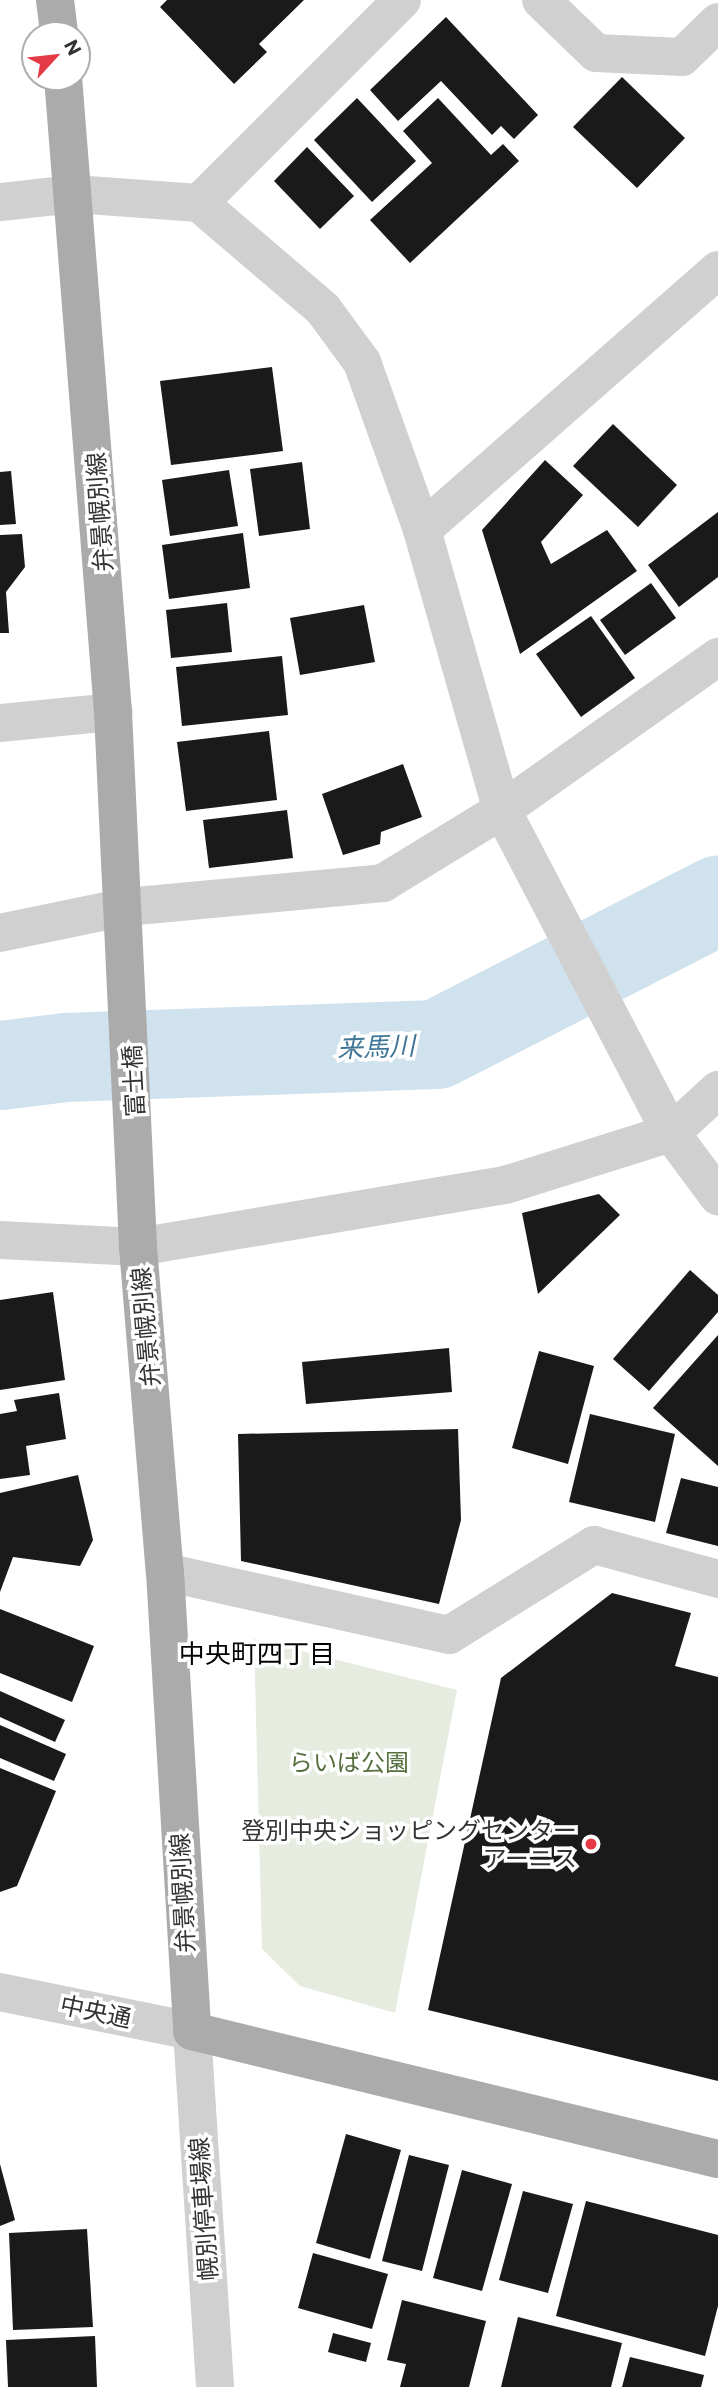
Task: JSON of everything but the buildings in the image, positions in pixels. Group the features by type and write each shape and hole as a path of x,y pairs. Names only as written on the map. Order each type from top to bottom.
{"main road":[{"path":"55,0 57,21"},
{"name":"弁景幌別線","path":"64,91 113,712 126,907 126,948"},
{"name":"富士橋","path":"126,948 139,1231"},
{"name":"弁景幌別線","path":"139,1231 165,1572 192,2031"},
{"path":"192,2031 718,2159"}],"street":[{"path":"541,0 596,52 682,57 718,22"},
{"path":"199,203 392,3"},
{"path":"0,202 74,194 199,203 323,309 362,362 422,530 502,810 671,1133 718,1196"},
{"path":"422,530 718,270"},
{"path":"0,933 126,907 383,883 502,810 718,657"},
{"path":"0,723 113,712"},
{"path":"0,1240 139,1231 505,1185 671,1133 718,1090"},
{"path":"165,1572 449,1635 594,1545 718,1579"},
{"name":"中央通","path":"0,1992 192,2031"},
{"name":"幌別停車場線","path":"192,2031 215,2387"}],"green space":[{"name":"らいば公園","path":"254,1639 457,1690 395,2013 300,1986 262,1949"}],"waterway":[{"name":"来馬川","path":"0,1065 65,1057 436,1044 718,900"}],"place":[{"name":"登別中央ショッピングセンター アーニス","path":"591,1844"}],"district":[{"name":"中央町四丁目","path":"257,1653"}]}
